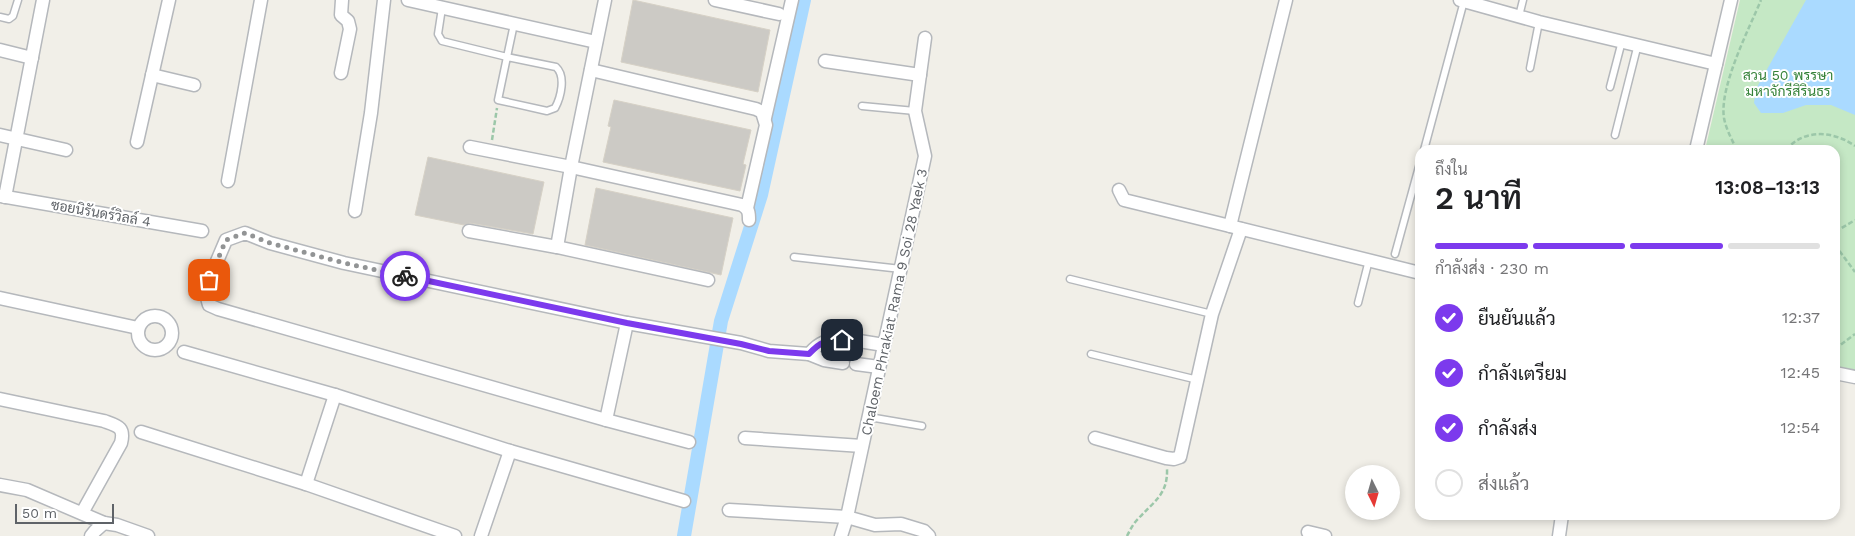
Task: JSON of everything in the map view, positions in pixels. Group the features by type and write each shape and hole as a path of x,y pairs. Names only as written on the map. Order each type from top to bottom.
{"street":[{"path":"2,196 16,139 43,0"},
{"path":"137,142 169,0"},
{"path":"228,181 261,0"},
{"path":"341,73 350,28 348,21 341,15 342,0"},
{"path":"355,211 371,113 384,0"},
{"path":"408,0 596,42"},
{"path":"557,247 571,167 605,0"},
{"path":"716,0 779,14"},
{"path":"765,118 792,0"},
{"path":"1095,438 1166,458 1174,459 1180,457 1182,453 1212,314 1236,228 1286,0"},
{"path":"1462,0 1539,22 1622,40 1716,64"},
{"path":"1697,145 1731,0"},
{"name":"Chaloem Phrakiat Rama 9 Soi 28 Yaek 3","path":"841,536 847,517 925,156 915,111 925,38"},
{"path":"0,50 32,58"},
{"path":"825,61 920,75"},
{"path":"470,147 742,204 748,214 766,125 762,112 591,70"},
{"path":"152,75 194,85"},
{"path":"0,135 66,150"},
{"path":"1119,190 1124,200 1415,272"},
{"name":"ซอยนิรันดร์วิลล์ 4","path":"2,196 202,231"},
{"path":"469,232 557,247 708,280"},
{"path":"689,442 218,309 210,304 206,294 209,280 226,240 245,233 270,243 344,263 769,351 809,354 824,360 879,368"},
{"path":"0,298 138,328"},
{"path":"606,420 627,323"},
{"path":"809,354 818,344 825,341 842,340"},
{"path":"859,341 884,345"},
{"path":"184,352 335,395 510,451 684,501"},
{"path":"1840,374 1855,377"},
{"path":"306,484 335,395"},
{"path":"0,398 104,421 116,425 121,430 123,435 121,444 82,513"},
{"path":"142,432 306,484 455,536"},
{"path":"745,438 862,446"},
{"path":"480,536 510,451"},
{"path":"0,484 27,490 104,523 117,524 148,536"},
{"path":"729,510 847,517 875,525 901,524 924,530 929,536"},
{"path":"1559,536 1561,520"},
{"path":"91,536 104,523"},
{"path":"1308,532 1325,536"}],"lane":[{"path":"0,17 10,18 18,0"},
{"path":"1425,145 1462,0"},
{"path":"1519,16 1523,0"},
{"path":"442,8 438,34 442,41 507,57 556,67 559,69 562,79 555,108 547,111 498,100 507,57 514,24"},
{"path":"1530,68 1539,22"},
{"path":"1610,87 1622,40"},
{"path":"1614,135 1638,44"},
{"path":"862,106 915,111"},
{"path":"1395,254 1415,182"},
{"path":"794,257 901,269"},
{"path":"1358,303 1369,260"},
{"path":"1070,279 1212,314"},
{"path":"1091,354 1198,380"},
{"path":"868,417 922,426"}],"path":[{"path":"1735,145 1724,117 1726,95 1739,52 1761,0"},
{"path":"491,152 495,120"},
{"path":"1790,145 1805,136 1824,133 1843,138 1855,146"},
{"path":"1840,229 1855,220"},
{"path":"1840,252 1855,272"},
{"path":"1840,345 1855,334"},
{"path":"1127,536 1136,520 1158,500 1167,480 1166,458"}],"green space":[{"name":"สวน 50 พรรษา มหาจักรีสิรินธร","path":"1740,0 1855,0 1855,376 1840,372 1840,145 1706,145"}],"water":[{"path":"1806,0 1855,0 1855,115 1831,105 1806,105 1783,113 1761,113 1754,103 1756,89"}],"building":[{"path":"633,0 770,30 758,92 621,62"},
{"path":"614,100 751,130 743,164 746,165 740,191 603,162 611,127 608,126"},
{"path":"428,157 544,182 533,234 470,223 464,225 415,215"},
{"path":"596,188 733,218 721,275 585,245"}],"waterway":[{"path":"684,536 721,321 761,195 804,0"}],"way so far":[{"path":"209,280 226,240 245,233 270,243 344,263 405,276"}],"route":[{"path":"405,276 769,351 809,354 818,344 825,341 842,340"}]}
